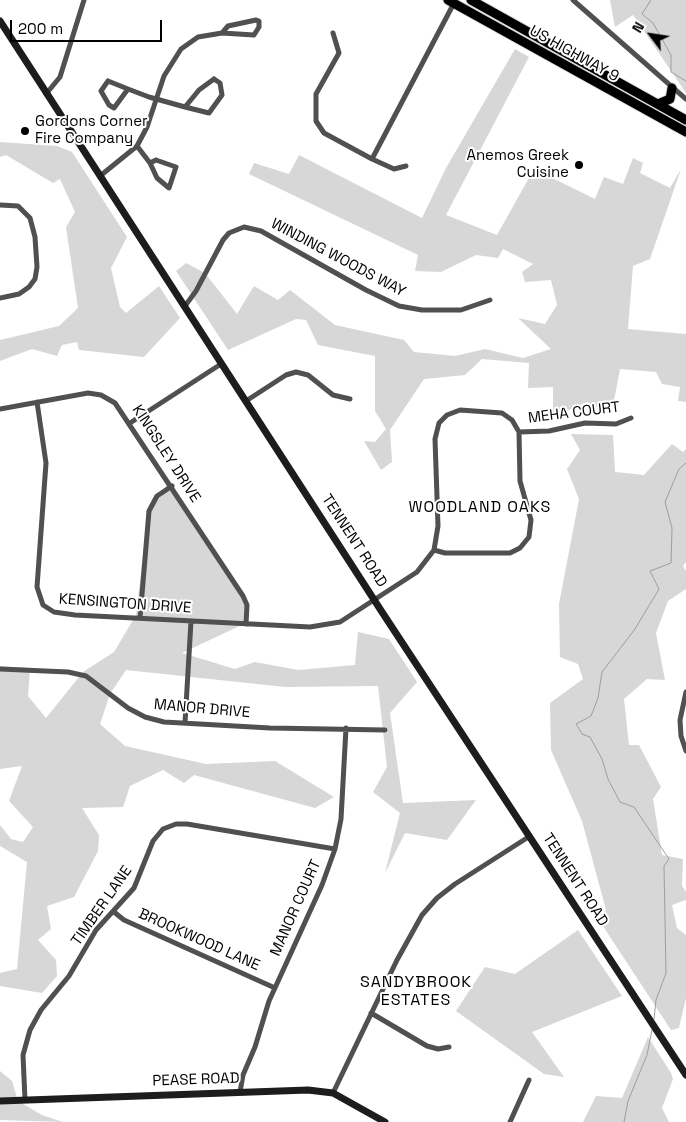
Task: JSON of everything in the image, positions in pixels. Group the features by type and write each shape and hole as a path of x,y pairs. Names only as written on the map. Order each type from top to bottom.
{"highway":[{"name":"US HIGHWAY 9","path":"471,0 686,120"},
{"name":"US HIGHWAY 9","path":"451,1 686,132"},
{"path":"658,104 670,100 672,88"}],"street":[{"path":"46,94 60,77 84,0"},
{"path":"573,0 686,99"},
{"path":"372,159 419,69 451,1"},
{"name":"TENNENT ROAD","path":"0,21 221,364 686,1075"},
{"path":"100,176 137,146 148,128 164,76 181,49 198,36 222,34 254,35 259,27 259,21 228,26 222,34"},
{"path":"332,33 338,53 316,94 316,121 324,133 372,159 394,169 406,166"},
{"path":"128,88 114,108 109,105 101,91 108,82 128,88 156,99 210,113 222,95 219,81 214,79 185,106"},
{"path":"137,146 150,163 157,178 169,188 176,167 156,160 150,163"},
{"path":"0,205 18,206 30,218 35,237 37,267 35,279 29,287 19,294 0,298"},
{"name":"WINDING WOODS WAY","path":"185,306 196,291 222,240 229,233 244,227 261,231 366,290 399,306 422,310 461,310 490,300"},
{"path":"130,423 221,364"},
{"path":"246,401 286,375 296,372 308,376 333,395 350,399"},
{"name":"KINGSLEY DRIVE","path":"0,409 95,394 115,403 172,486 243,596 247,605 246,624"},
{"name":"KENSINGTON DRIVE","path":"37,402 46,463 37,584 41,600 46,608 63,614 322,627 348,618 417,572 434,550"},
{"path":"490,410 507,416 520,432 520,481 532,526 527,541 516,551 503,554 445,553 434,550 438,526 434,440 439,423 454,411 490,410"},
{"name":"MEHA COURT","path":"520,432 549,431 585,423 616,424 631,418"},
{"path":"140,618 149,511 157,496 172,486"},
{"path":"185,723 191,621"},
{"name":"MANOR DRIVE","path":"0,668 78,673 93,680 117,701 136,712 156,720 270,728 385,730"},
{"path":"686,692 680,720 681,736 686,750"},
{"name":"MANOR COURT","path":"240,1092 243,1075 255,1047 275,988 322,886 335,849 341,819 346,728"},
{"name":"TIMBER LANE","path":"25,1100 23,1055 30,1030 42,1010 69,976 96,930 114,912 136,883 156,836 171,825 187,824 335,849"},
{"path":"333,1093 412,929 432,903 455,884 530,836"},
{"name":"BROOKWOOD LANE","path":"114,912 124,920 275,988"},
{"path":"371,1013 427,1046 438,1049 449,1047"},
{"path":"510,1122 529,1080"},
{"name":"PEASE ROAD","path":"0,1101 308,1090 333,1093 385,1122"}],"shaded area":[{"path":"610,0 686,0 686,93 633,15 615,27"},
{"path":"515,49 529,57 446,215 497,235 534,169 595,199 604,177 623,184 633,158 643,163 640,173 670,188 681,169 650,259 633,266 628,329 686,334 686,402 678,401 680,387 662,384 656,372 620,369 613,406 603,410 587,402 553,417 553,387 528,388 529,363 482,359 465,375 424,379 390,430 392,462 381,470 364,441 375,442 386,429 375,411 375,356 318,345 306,320 296,319 228,350 176,271 186,263 205,273 237,314 254,286 278,300 290,290 335,325 404,340 414,352 455,356 485,349 523,358 551,349 518,318 545,324 557,305 551,280 525,282 522,272 533,264 503,249 498,258 476,255 441,272 415,271 418,255 249,174 254,163 289,174 299,155 422,218 446,168"},
{"path":"0,142 57,146 72,152 127,237 111,268 120,307 126,313 159,286 180,318 144,357 79,350 77,342 62,345 57,356 32,349 0,361 0,340 59,326 78,308 66,227 75,212 60,179 53,183 6,155 0,157"},
{"path":"571,434 613,435 615,472 644,475 672,444 683,452 686,449 686,562 683,566 686,571 686,589 668,601 656,633 665,680 647,679 624,699 629,745 639,745 661,787 653,799 662,855 683,859 682,886 686,892 686,900 672,905 677,928 686,935 686,998 679,1028 671,1030 597,917 606,910 582,821 551,750 550,703 583,679 578,664 560,657 559,604 579,499 567,469 580,450"},
{"path":"170,482 247,607 246,623 182,653 235,669 255,662 298,670 355,665 358,632 389,639 417,682 390,713 403,803 476,800 447,840 405,833 385,873 400,813 373,792 387,767 378,686 285,687 126,670 110,694 100,724 125,746 206,764 275,761 334,797 315,808 194,775 184,783 163,770 130,786 123,807 82,808 99,835 98,851 74,897 47,906 51,929 38,940 56,960 57,976 42,993 0,986 0,973 17,969 27,862 0,846 0,825 11,839 23,842 33,827 9,801 22,766 0,769 0,666 30,668 28,696 46,718 83,672 114,652 136,615 149,505"},
{"path":"578,930 622,996 532,1032 564,1077 544,1074 456,1011 485,967 515,974"},
{"path":"648,1037 673,1079 662,1108 669,1122 583,1122 596,1096 622,1098"},
{"path":"0,1071 12,1081 18,1101 42,1115 63,1122 0,1120"}],"waterway":[{"path":"651,0 642,14 653,23 671,55 671,72 686,81"},
{"path":"654,1019 656,1000 666,973 664,866 669,859 634,807 620,802 608,779 602,759 590,737 582,734 576,724 591,716 598,698 602,672 635,629 659,589 650,571 671,563 672,528 665,502 679,469 686,463"},
{"path":"624,1122 628,1101 647,1055 652,1030"}],"place":[{"name":"Gordons Corner Fire Company","path":"25,131"},
{"name":"Anemos Greek Cuisine","path":"579,165"}],"district":[{"name":"WOODLAND OAKS","path":"480,508"},
{"name":"SANDYBROOK ESTATES","path":"416,992"}]}
